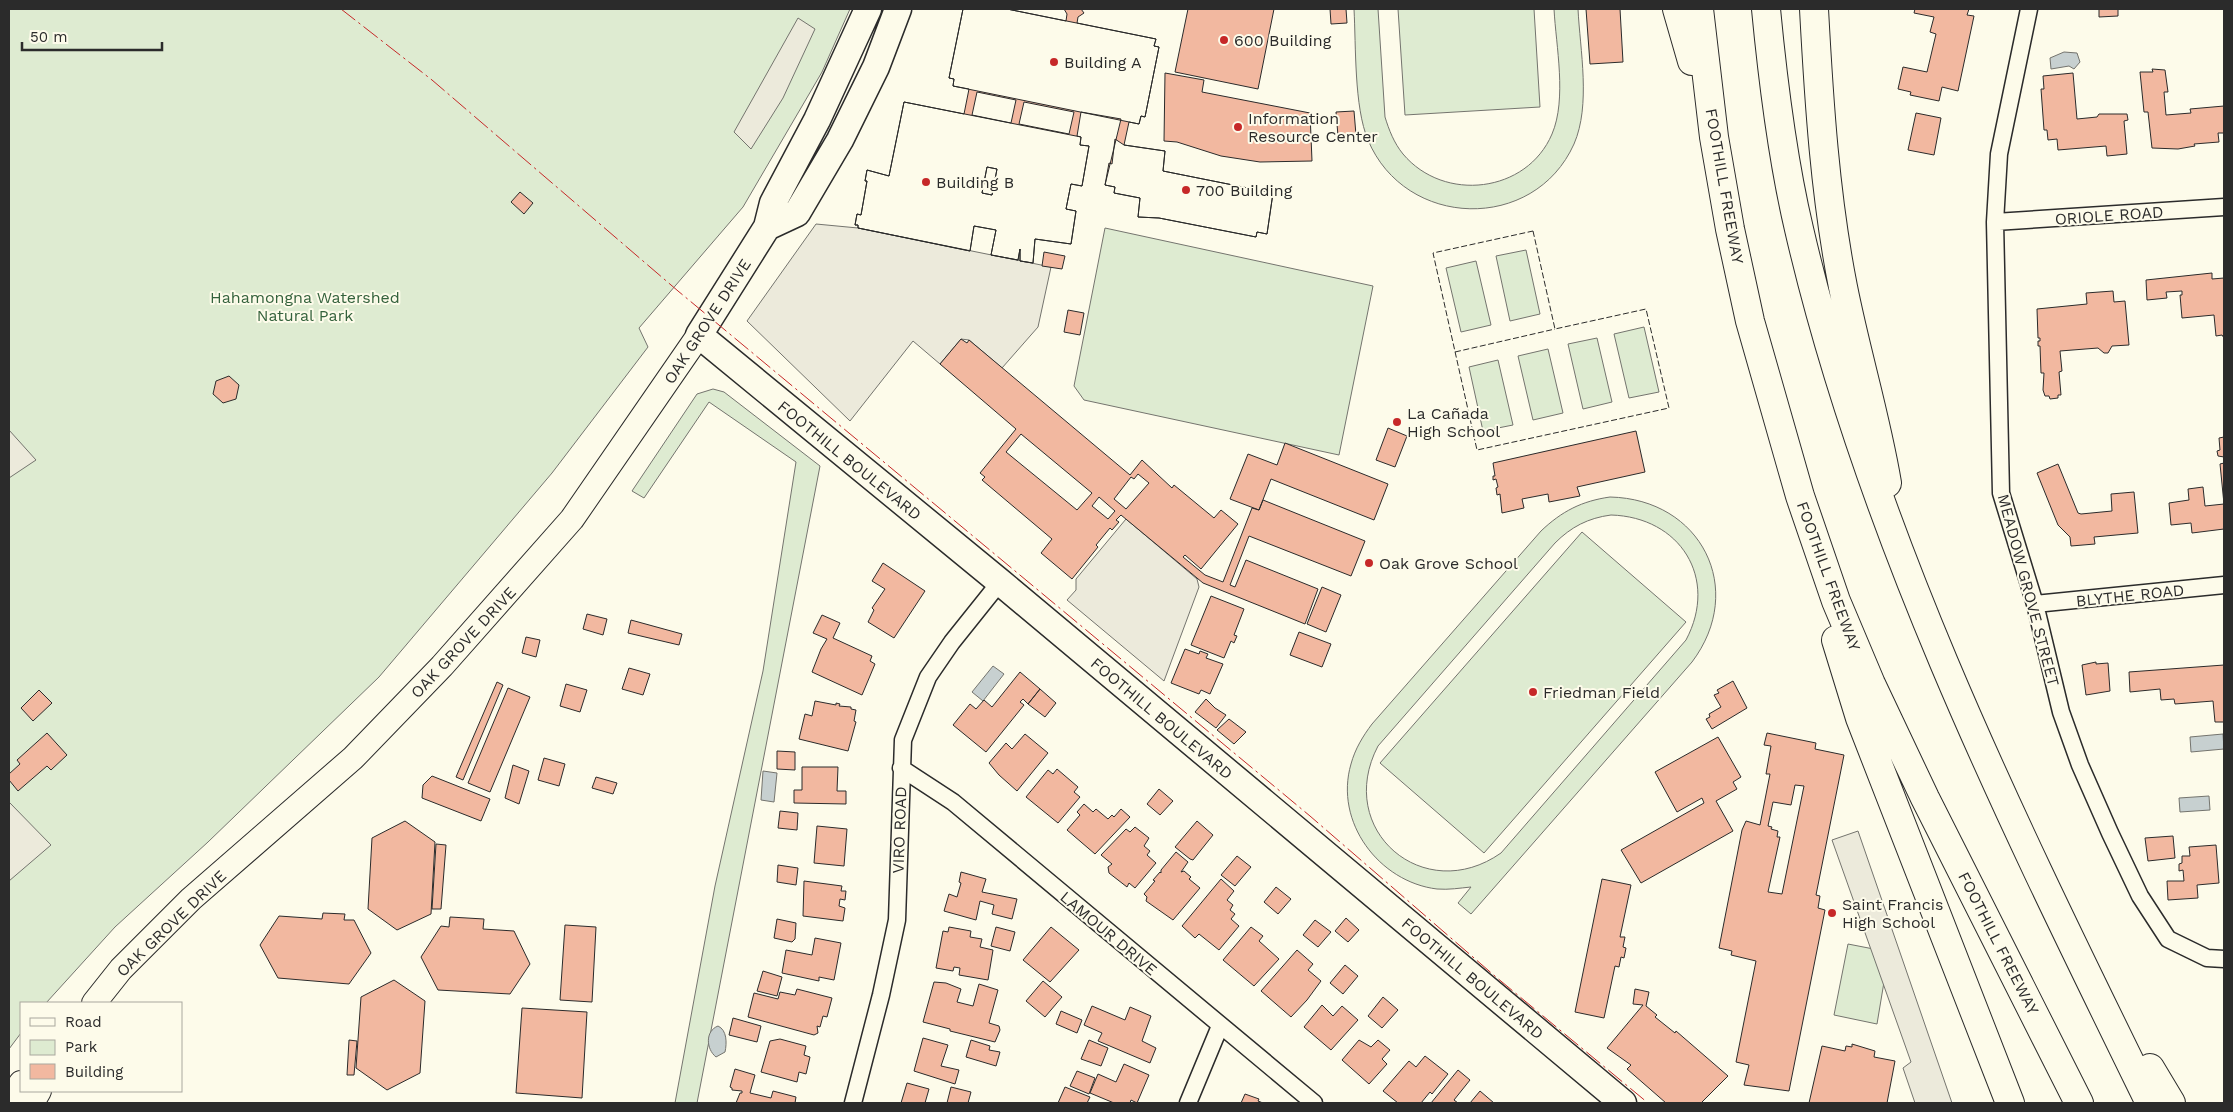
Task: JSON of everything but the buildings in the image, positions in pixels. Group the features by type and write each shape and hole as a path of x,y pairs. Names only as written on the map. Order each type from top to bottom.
{"highway":[{"path":"1677,9 1714,137"},
{"name":"FOOTHILL FREEWAY","path":"1699,9 1714,137 1730,229 1750,321 1800,496 1836,601 1871,684 1926,798 2079,1103"},
{"path":"1766,9 1780,125 1798,227 1846,406 1899,553 1963,707 2068,935 2150,1103"},
{"path":"1814,9 1818,86 1827,174 1843,285 1862,375 1880,442 1899,553"},
{"path":"1800,496 1838,648 1860,718 2010,1103"},
{"path":"2068,935 2171,1103"}],"main road":[{"name":"OAK GROVE DRIVE","path":"700,335 767,227 773,203 817,120 868,9"},
{"path":"767,227 796,213 844,132 876,67 898,9"},
{"name":"FOOTHILL BOULEVARD","path":"700,335 1000,582 1623,1103"}],"street":[{"name":"MEADOW GROVE STREET","path":"2029,9 1999,154 1994,222 2001,493 2035,604 2061,712 2080,765 2110,834 2140,896 2168,939 2207,958 2224,960"},
{"name":"ORIOLE ROAD","path":"1994,222 2224,206"},
{"name":"OAK GROVE DRIVE","path":"95,1002 121,969 191,899 353,758 467,638 572,519 700,335"},
{"name":"VIRO ROAD","path":"853,1103 881,995 897,920 903,740 928,677 952,642 1000,582"},
{"name":"BLYTHE ROAD","path":"2035,604 2224,585"},
{"name":"LAMOUR DRIVE","path":"901,768 954,802 1314,1103"},
{"path":"1188,1103 1220,1026"},
{"path":"9,1102 20,1085"},
{"path":"32,1103 38,1092"}],"green space":[{"name":"Hahamongna Watershed Natural Park","path":"9,9 850,9 822,72 743,207 639,328 648,347 552,473 379,677 208,842 115,927 47,1002 20,1002 20,1034 9,1049"},
{"path":"1354,9 1378,9 1385,117 1390,132 1403,154 1420,170 1440,180 1462,185 1484,185 1505,179 1524,169 1540,154 1552,134 1559,105 1560,89 1554,9 1578,9 1583,77 1582,112 1574,144 1555,173 1530,193 1501,205 1470,209 1439,204 1410,191 1386,169 1368,140 1363,126 1356,76"},
{"path":"1398,9 1534,9 1540,107 1405,115"},
{"path":"1105,228 1373,286 1339,455 1084,400 1074,386"},
{"path":"1526,250 1540,314 1510,321 1496,256"},
{"path":"1476,261 1491,325 1461,332 1446,268"},
{"path":"1644,327 1659,392 1629,398 1614,334"},
{"path":"1597,338 1612,402 1583,409 1568,344"},
{"path":"1548,349 1563,413 1533,420 1518,356"},
{"path":"1498,360 1513,425 1483,431 1469,367"},
{"path":"713,389 724,392 820,466 697,1103 675,1103 715,886 763,671 796,462 709,402 644,498 632,491 697,394"},
{"path":"1610,497 1642,502 1669,513 1690,531 1706,553 1714,578 1715,606 1708,634 1692,662 1471,914 1458,903 1471,887 1437,889 1416,884 1397,875 1380,862 1366,846 1355,827 1349,807 1347,786 1353,758 1365,733 1372,724 1541,531 1557,518 1581,504","holes":["1611,515 1635,518 1656,527 1674,539 1687,555 1695,574 1698,595 1695,617 1686,640 1501,853 1472,867 1443,871 1417,865 1394,851 1377,831 1368,806 1367,777 1378,746 1561,537 1580,524 1595,518"]},
{"name":"Friedman Field","path":"1582,532 1686,622 1484,853 1380,763"},
{"path":"1848,944 1889,952 1877,1024 1834,1015"}],"shaded area":[{"path":"798,18 815,29 783,98 751,149 734,132"},
{"path":"2064,52 2077,53 2080,62 2074,69 2069,66 2051,69 2050,58"},
{"path":"816,224 858,228 1051,267 1038,327 1002,368 969,340 961,339 940,364 913,341 850,421 747,321"},
{"path":"9,430 36,460 9,478"},
{"path":"1126,519 1197,579 1199,587 1164,681 1067,600 1076,590 1076,579"},
{"path":"993,666 1004,674 983,701 972,692"},
{"path":"2223,734 2224,749 2191,752 2190,737"},
{"path":"763,771 777,773 774,802 761,800"},
{"path":"2209,796 2210,810 2180,812 2179,798"},
{"path":"10,803 51,845 9,881 9,805"},
{"path":"1858,831 1952,1103 1915,1103 1903,1068 1911,1062 1832,840"},
{"path":"718,1026 725,1034 726,1045 725,1052 716,1057 710,1049 708,1040 711,1032"}],"fence":[{"path":"1533,231 1555,329 1646,309 1669,408 1477,450 1433,253 1533,231"},
{"path":"1455,352 1555,329"}],"power":[{"path":"341,9 432,80 678,291 1310,816 1496,977 1648,1103"}],"place":[{"name":"600 Building","path":"1224,40"},
{"name":"Building A","path":"1054,62"},
{"name":"Information Resource Center","path":"1238,127"},
{"name":"Building B","path":"926,182"},
{"name":"700 Building","path":"1186,190"},
{"name":"La Cañada High School","path":"1397,422"},
{"name":"Oak Grove School","path":"1369,563"},
{"name":"Friedman Field","path":"1533,692"},
{"name":"Saint Francis High School","path":"1832,913"}]}
